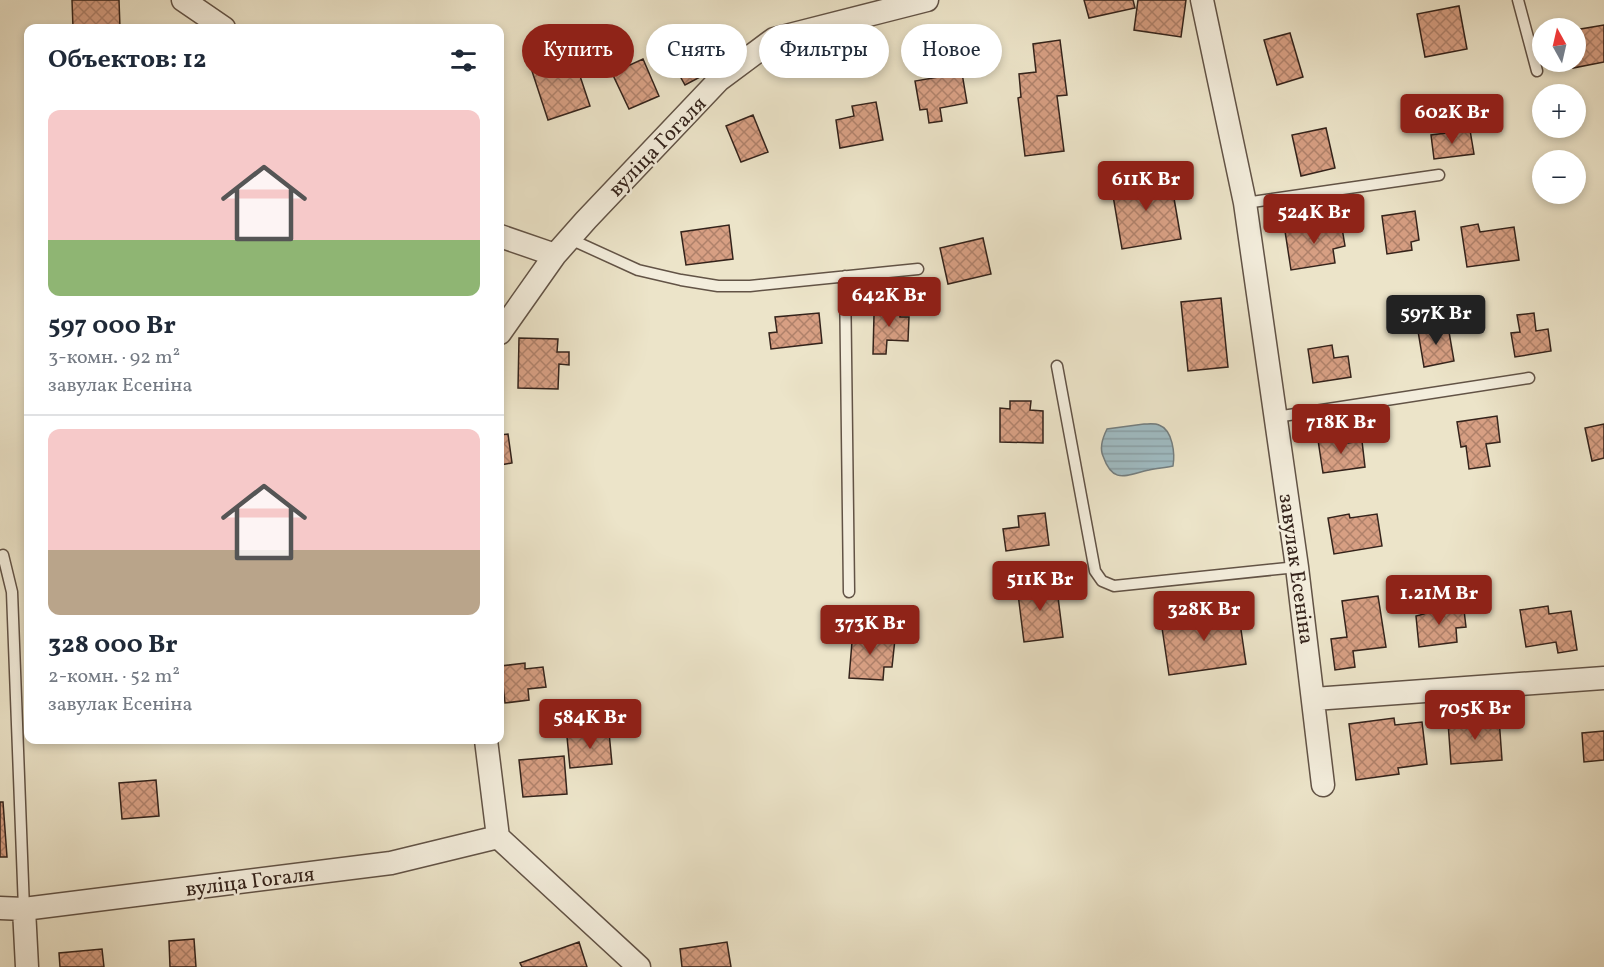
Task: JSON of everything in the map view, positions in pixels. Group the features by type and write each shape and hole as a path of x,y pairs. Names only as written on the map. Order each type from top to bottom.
{"street":[{"path":"183,0 218,24"},
{"name":"вуліца Гогаля","path":"504,327 562,247 719,80 774,39 927,0"},
{"name":"завулак Есеніна","path":"1202,0 1245,203 1297,567 1323,785"},
{"path":"504,237 562,247"},
{"path":"1314,699 1604,678"},
{"path":"486,744 498,837 639,967"},
{"name":"вуліца Гогаля","path":"0,908 24,909 391,863 498,837"},
{"path":"24,909 27,967"}],"lane":[{"path":"1518,0 1532,52"},
{"path":"1245,203 1439,175"},
{"path":"562,247 638,270 718,286 918,269"},
{"path":"845,276 849,592"},
{"path":"1057,366 1095,571 1102,581 1114,586 1297,567"},
{"path":"1276,417 1529,378"},
{"path":"3,555 12,592 24,909"}],"water":[{"path":"1157,424 1167,432 1173,449 1173,466 1121,476 1111,471 1101,449 1107,429"}],"building":[{"path":"72,0 119,0 120,24 73,24"},
{"path":"1084,0 1133,0 1135,8 1089,18"},
{"path":"1138,0 1186,0 1181,37 1134,30"},
{"path":"1459,6 1467,49 1425,57 1417,14"},
{"path":"1604,25 1604,62 1586,65 1586,28"},
{"path":"1290,33 1303,77 1277,85 1264,40"},
{"path":"1060,40 1067,95 1057,96 1064,151 1025,156 1018,98 1021,97 1019,74 1036,72 1033,44"},
{"path":"643,59 646,66 646,78 651,78 659,96 629,109 614,78 634,78 634,63"},
{"path":"534,78 581,78 590,106 548,120"},
{"path":"681,78 698,78 685,85"},
{"path":"933,78 963,78 967,103 940,108 942,121 929,123 927,109 920,110 915,81"},
{"path":"876,102 883,140 840,148 836,120 854,116 852,106"},
{"path":"753,115 768,152 741,162 726,126"},
{"path":"1326,128 1335,168 1301,176 1292,135"},
{"path":"1470,130 1474,154 1434,159 1431,135"},
{"path":"1170,175 1181,239 1122,249 1111,184"},
{"path":"1415,211 1419,240 1411,242 1412,250 1387,254 1382,216"},
{"path":"1341,222 1345,246 1333,249 1335,263 1291,270 1285,231"},
{"path":"1478,224 1480,232 1514,227 1519,260 1467,267 1461,227"},
{"path":"729,225 733,259 686,265 681,232"},
{"path":"983,238 991,274 948,284 940,248"},
{"path":"1221,298 1228,367 1188,371 1181,302"},
{"path":"884,304 900,304 900,317 909,317 908,341 887,340 886,354 873,354 874,315 884,315"},
{"path":"819,313 822,343 771,349 769,333 777,332 775,317"},
{"path":"1534,313 1536,331 1548,329 1551,351 1515,357 1511,333 1520,332 1517,315"},
{"path":"1448,326 1454,361 1424,367 1418,331"},
{"path":"519,338 558,339 557,352 569,352 569,365 559,364 558,389 518,388"},
{"path":"1332,345 1334,358 1348,356 1351,377 1313,383 1308,349"},
{"path":"1010,401 1031,401 1030,410 1043,411 1043,443 1000,442 1000,408 1010,409"},
{"path":"1497,416 1500,442 1486,444 1490,466 1469,469 1466,446 1461,447 1457,422"},
{"path":"1604,424 1604,458 1592,461 1585,428"},
{"path":"504,434 508,434 512,463 504,464"},
{"path":"1340,436 1341,444 1362,441 1365,467 1323,473 1318,440"},
{"path":"1045,513 1049,545 1006,551 1003,529 1019,527 1018,516"},
{"path":"1349,514 1350,518 1377,514 1382,546 1334,554 1328,518"},
{"path":"1056,581 1063,637 1024,642 1017,586"},
{"path":"1378,596 1386,647 1353,651 1355,667 1335,670 1331,639 1347,637 1342,601"},
{"path":"1449,605 1450,612 1464,610 1466,627 1456,628 1457,642 1419,647 1416,616 1424,614 1423,608"},
{"path":"1548,606 1549,614 1571,611 1577,650 1558,653 1556,642 1526,647 1520,610"},
{"path":"1238,609 1246,664 1169,675 1161,621"},
{"path":"853,630 872,632 872,638 895,639 892,667 884,667 883,680 849,678"},
{"path":"525,663 525,669 543,667 546,687 528,689 529,700 505,703 504,666"},
{"path":"1394,718 1395,725 1422,722 1427,764 1398,768 1399,774 1356,780 1349,724"},
{"path":"1499,718 1502,760 1451,764 1448,722"},
{"path":"1604,731 1604,760 1584,762 1582,733"},
{"path":"609,732 612,764 570,768 567,737"},
{"path":"564,756 567,794 523,797 519,760"},
{"path":"156,780 159,816 122,819 119,783"},
{"path":"0,802 3,802 7,857 0,857"},
{"path":"194,939 196,967 170,967 169,941"},
{"path":"579,942 587,967 522,967 520,963"},
{"path":"727,942 731,967 682,967 680,949"},
{"path":"102,949 104,967 60,967 59,953"}]}
